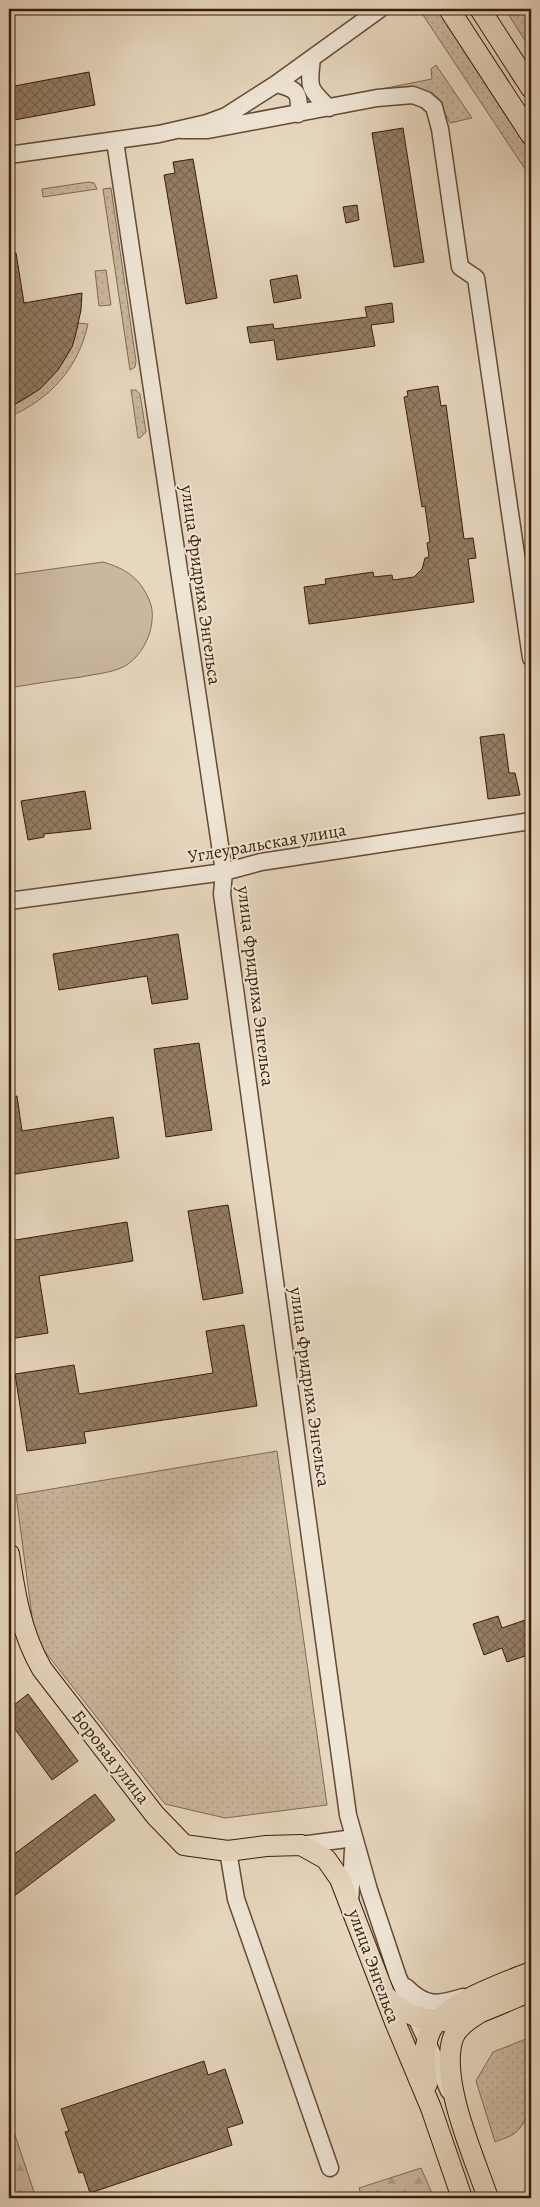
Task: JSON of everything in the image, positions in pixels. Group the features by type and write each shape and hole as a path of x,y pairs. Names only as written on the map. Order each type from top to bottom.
{"main road":[{"path":"449,9 531,135"},
{"path":"480,9 531,88"},
{"name":"Боровая улица","path":"9,1554 18,1612 32,1652 42,1669 155,1815 184,1845 228,1851 266,1846 301,1845"},
{"path":"301,1845 326,1859 340,1879 350,1903"},
{"name":"улица Энгельса","path":"350,1903 389,1980 462,2198"},
{"path":"389,1980 387,1997 401,2010 417,2017 450,2021 480,2001 531,1972"},
{"path":"459,2113 454,2099 449,2059 454,2037 480,2001 531,1991"},
{"path":"431,2108 424,2053 431,2030 440,2021"},
{"name":"улица Энгельса","path":"459,2113 488,2198"}],"street":[{"path":"9,155 181,130 226,116 276,84 380,9"},
{"path":"312,58 310,84 312,92 329,108"},
{"path":"276,84 289,87 296,92 300,100 298,114"},
{"path":"181,130 208,130 377,98 414,95 426,100 434,107 440,129 460,267 476,278 531,658"},
{"name":"улица Фридриха Энгельса","path":"115,141 224,872 222,894 348,1815 354,1838"},
{"name":"Углеуральская улица","path":"9,901 224,872 261,862 531,821"},
{"name":"Боровая улица","path":"301,1845 354,1838"},
{"name":"улица Энгельса","path":"350,1903 354,1838"},
{"name":"улица Энгельса","path":"354,1838 372,1899 389,1980 417,1998 430,2003 480,2001"},
{"path":"228,1851 236,1899 330,2168"},
{"name":"улица Энгельса","path":"417,2017 459,2113"}],"green space":[{"path":"419,9 438,9 531,148 531,178"},
{"path":"505,9 531,9 531,50"},
{"path":"436,65 472,118 450,123 439,101 382,93 381,89 432,79 431,69"},
{"path":"89,182 94,183 97,189 43,197 42,189"},
{"path":"111,188 136,361 135,367 130,370 103,189"},
{"path":"106,270 111,305 99,306 95,271"},
{"path":"78,323 88,324 77,355 60,381 37,401 9,417 9,407 22,401 45,384 63,362 75,337"},
{"path":"131,390 136,390 140,394 146,432 140,438 138,438"},
{"path":"103,562 119,568 138,581 150,602 152,614 151,629 140,651 133,660 115,670 9,688 9,575"},
{"path":"277,1451 327,1805 225,1818 165,1804 35,1639 16,1495"},
{"path":"531,2037 532,2074 527,2114 523,2124 516,2132 509,2137 495,2142 476,2081 493,2052"},
{"path":"14,2132 36,2198 9,2198 9,2134"},
{"path":"421,2168 434,2198 362,2198 359,2188"}],"building":[{"path":"89,72 95,105 9,121 9,87"},
{"path":"403,128 424,262 394,267 372,133"},
{"path":"193,159 217,298 186,304 164,175 175,173 173,162"},
{"path":"357,205 359,220 346,223 343,207"},
{"path":"9,253 16,253 24,303 82,293 81,310 72,347 58,370 40,389 9,408"},
{"path":"297,275 301,298 274,303 270,280"},
{"path":"392,303 394,322 371,325 375,346 277,360 274,340 250,343 247,327 273,324 274,329 367,317 365,307"},
{"path":"438,386 441,406 446,405 464,539 473,538 476,558 468,559 474,602 309,624 304,587 326,584 325,579 373,572 374,577 392,575 393,580 414,577 422,569 425,558 429,557 427,543 430,542 425,506 422,507 404,397 408,396 407,391"},
{"path":"504,734 509,773 515,773 520,795 488,799 480,737"},
{"path":"85,791 91,829 44,834 44,837 28,840 21,801"},
{"path":"178,934 188,999 152,1004 147,976 59,990 53,954"},
{"path":"199,1043 212,1130 166,1137 154,1049"},
{"path":"17,1096 22,1131 113,1117 119,1158 9,1175 9,1097"},
{"path":"228,1205 243,1293 203,1300 188,1211"},
{"path":"127,1222 133,1261 39,1276 48,1333 9,1339 9,1241"},
{"path":"244,1325 257,1406 84,1432 86,1443 27,1451 15,1374 74,1365 79,1394 213,1373 206,1331"},
{"path":"498,1616 502,1628 531,1618 531,1654 507,1662 502,1648 484,1655 473,1624"},
{"path":"28,1694 78,1761 52,1780 9,1721 9,1709"},
{"path":"95,1794 115,1820 9,1900 9,1858"},
{"path":"204,2061 208,2075 225,2069 243,2123 227,2128 232,2145 90,2193 83,2172 79,2173 65,2132 69,2131 61,2109"}]}
